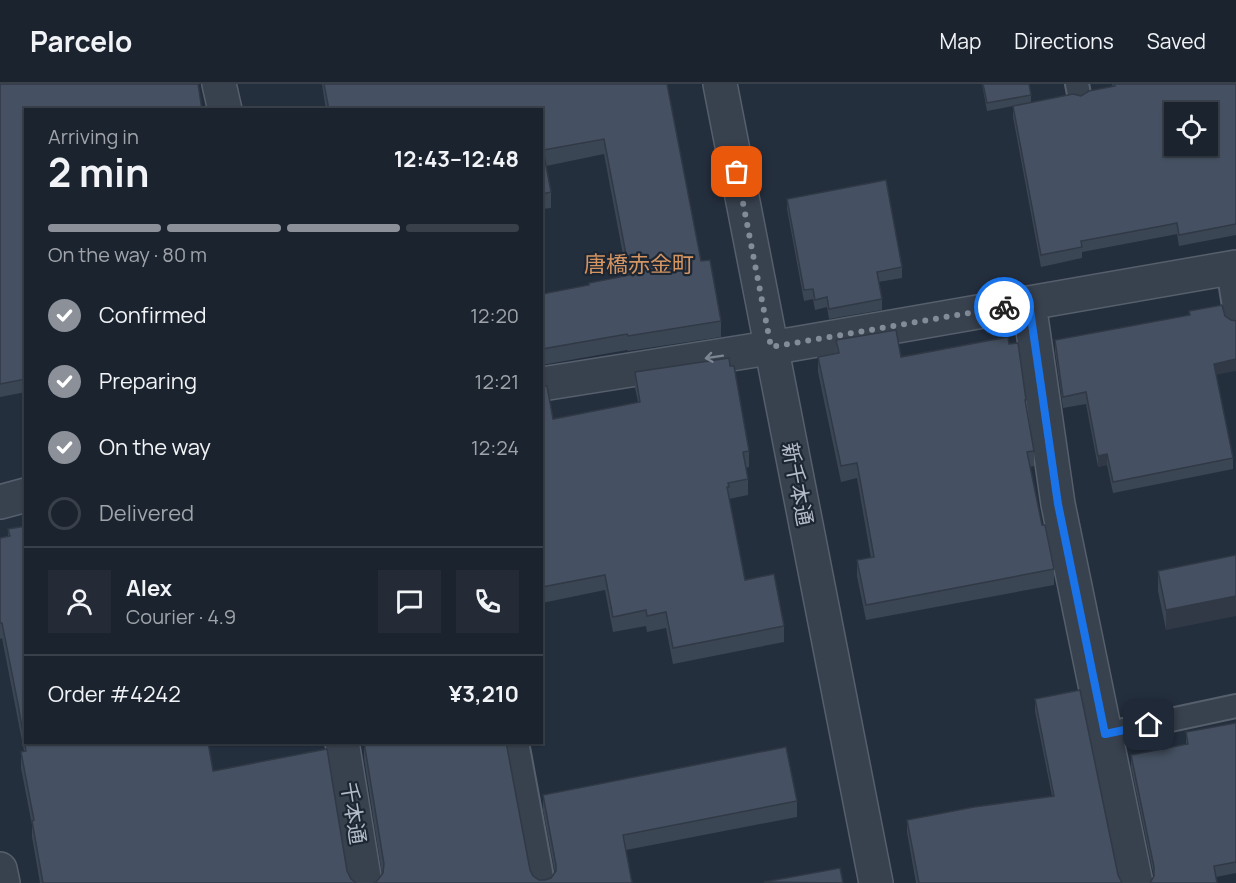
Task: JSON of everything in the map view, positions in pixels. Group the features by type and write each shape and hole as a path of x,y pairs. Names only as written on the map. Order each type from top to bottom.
{"street":[{"path":"219,84 225,108"},
{"name":"新千本通","path":"720,84 876,883"},
{"path":"543,384 1232,268"},
{"path":"1029,303 1058,504 1136,883"},
{"path":"0,502 24,496"},
{"name":"千本通","path":"342,744 365,883"},
{"path":"0,869 3,883"}],"lane":[{"path":"1232,268 1236,319"},
{"path":"1105,734 1236,706"},
{"path":"517,744 543,883"}],"building":[{"path":"0,84 198,84 202,108 24,108 24,379 0,384"},
{"path":"324,84 667,84 701,261 710,260 721,321 543,349 543,294 630,275 604,139 543,150 543,108 329,108"},
{"path":"983,84 1029,84 1031,95 987,103"},
{"path":"1114,84 1236,84 1236,224 1179,235 1177,223 1081,241 1082,247 1041,255 1013,106 1073,94 1081,96 1089,91 1115,86"},
{"path":"543,150 551,192 543,194"},
{"path":"886,180 902,267 877,272 882,299 829,309 827,297 815,300 813,289 804,290 787,199"},
{"path":"1222,305 1225,316 1236,321 1236,359 1214,364 1233,458 1113,482 1107,454 1098,456 1086,392 1063,397 1055,340 1190,315 1189,311"},
{"path":"896,330 901,357 1008,337 1009,344 1018,343 1034,451 1027,452 1054,569 866,605 857,560 874,557 857,463 841,466 818,357 839,353 836,340"},
{"path":"729,358 730,366 734,366 749,451 743,452 748,479 728,483 729,487 727,487 745,580 774,574 784,626 673,648 666,612 647,616 646,610 613,617 605,575 543,587 543,386 547,386 553,419 640,402 635,372"},
{"path":"24,526 24,739 2,623 0,623 0,538 10,536 8,529"},
{"path":"1236,555 1236,596 1166,610 1158,571"},
{"path":"1080,690 1118,875 1122,883 919,883 907,820 974,807 1054,796 1035,699"},
{"path":"1236,723 1236,862 1214,866 1217,883 1150,883 1154,876 1154,867 1131,755 1188,744 1186,732"},
{"path":"25,744 208,744 213,771 327,749 347,871 356,883 43,883 21,752 26,751"},
{"path":"364,744 506,744 530,870 539,880 551,878 556,871 543,795 786,747 797,801 623,835 632,883 374,883 383,873 384,864"},
{"path":"840,868 843,883 764,882"}],"way so far":[{"path":"737,172 771,347 1004,307"}],"district":[{"name":"唐橋赤金町","path":"639,264"}],"route":[{"path":"1004,307 1029,303 1058,504 1105,734 1149,725"}]}
